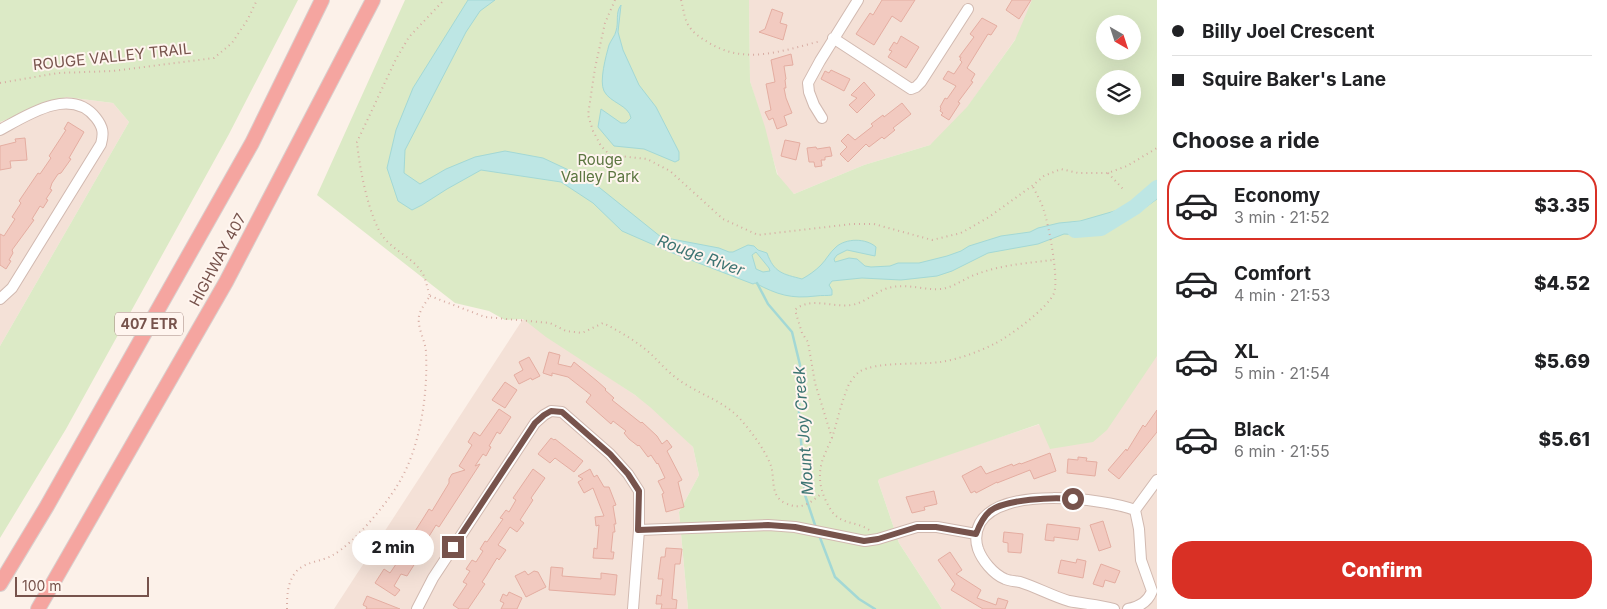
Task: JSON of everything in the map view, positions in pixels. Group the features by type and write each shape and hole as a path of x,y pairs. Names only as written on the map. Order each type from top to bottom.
{"highway":[{"name":"HIGHWAY 407","path":"0,584 47,506 252,143 322,0"},
{"name":"HIGHWAY 407","path":"38,609 226,282 373,0"}],"street":[{"path":"822,118 814,105 808,83 833,38 858,0"},
{"path":"833,38 911,89 921,82 968,9"},
{"path":"0,130 25,116 58,104 70,104 82,107 94,115 101,124 104,134 101,144 12,288 0,299"},
{"path":"417,609 433,578 535,423 551,411 562,412 610,454 628,474 639,491 634,609"},
{"path":"1128,609 1136,607 1149,599 1152,591 1141,560 1139,529 1135,510 1157,480"},
{"path":"1114,609 1072,601 1045,593 1020,582 1004,579 987,566 977,546 976,534 981,521 989,512 997,507 1011,503 1057,498 1106,502 1135,510"},
{"path":"638,530 768,525 795,527 864,541 917,527 936,527 976,534"}],"path":[{"name":"ROUGE VALLEY TRAIL","path":"0,83 58,73 113,71 214,58 232,43 248,19 257,0"},
{"path":"286,609 287,589 296,572 310,563 332,556 362,530 398,485 415,447 424,404 426,351 419,316 430,296 423,272 384,237 377,226 367,195 358,157 357,142 396,59 409,37 444,0"},
{"path":"615,0 605,23 595,68 588,115 593,131 601,146 610,155 647,159 670,171 723,219 758,235 852,224 874,224 932,240 961,233 989,217 1044,176 1061,168 1078,173 1108,173 1127,166 1157,148"},
{"path":"681,0 685,17 691,29 717,48 736,55 766,55 833,38"},
{"path":"1108,173 1124,190"},
{"path":"871,540 870,530 864,526 840,520 831,510 823,492 820,478 822,458 832,438 850,383 858,373 871,368 942,362 968,355 997,343 1036,315 1048,303 1054,295 1056,286 1053,253 1045,213 1032,186"},
{"path":"832,438 815,383 808,342 802,333 795,310 800,306 814,302 836,306 852,305 871,298 885,289 909,285 945,289 977,274 1006,267 1053,260"},
{"path":"430,296 485,317 550,323 566,332 582,333 603,324 622,332 679,380 715,399 742,420 762,448 771,467 772,484 777,495 784,503 796,506 808,505 823,492"}],"shaded area":[{"path":"749,0 1043,0 954,126 930,145 864,165 794,194 779,179 750,81"},
{"path":"66,97 113,103 129,122 0,346 0,122"},
{"path":"523,319 660,412 693,447 699,475 679,512 688,609 334,609"},
{"path":"1157,346 1157,609 942,609 899,543 877,478 1040,424"}],"green space":[{"path":"0,0 298,0 229,134 66,429 0,538 0,346 129,122 113,103 66,97 0,122"},
{"name":"Rouge Valley Park","path":"405,0 749,0 750,81 765,127 777,174 794,194 864,165 930,145 967,107 1015,40 1032,0 1157,0 1157,356 1107,430 1093,442 1050,449 1039,424 879,479 878,481 899,543 942,609 688,609 679,512 699,475 693,447 635,395 546,337 523,319 505,320 489,311 455,303 317,195"}],"water":[{"path":"468,0 495,0 480,11 466,32 405,150 404,173 420,184 446,169 475,157 505,151 543,158 590,180 661,237 719,248 729,252 748,245 754,246 758,250 767,253 773,265 780,272 802,279 819,267 836,247 845,242 856,240 872,244 876,247 875,256 847,250 837,255 834,259 835,262 849,258 857,259 865,266 871,267 890,266 898,263 919,263 947,256 969,246 1001,236 1030,232 1059,223 1080,221 1125,208 1157,180 1157,199 1125,219 1118,220 1082,235 1064,234 1038,244 988,253 952,271 937,276 901,280 862,278 832,281 829,285 832,295 792,296 771,291 755,283 753,284 670,252 622,231 593,203 561,182 481,170 412,210 398,201 387,168 396,130 413,88","holes":["756,252 770,271 763,272 756,269 752,255"]},
{"path":"621,5 618,32 623,50 639,85 656,107 679,152 679,160 675,162 644,149 614,146 598,127 601,109 621,123 626,123 631,118 627,110 607,95 602,81 609,45 617,28 618,11"}],"building":[{"path":"882,0 915,0 901,22 892,16 874,45 856,34 870,13 873,15"},
{"path":"1012,0 1031,0 1019,19 1006,10"},
{"path":"772,9 783,13 780,23 787,25 783,40 759,32 765,29"},
{"path":"982,18 997,26 991,35 988,34 967,68 975,74 971,81 973,82 958,102 960,103 949,120 941,115 943,113 940,111 940,107 956,86 943,79 948,71 954,74 962,62 960,60 961,57 959,57 974,37 970,34"},
{"path":"901,36 919,47 906,68 888,57 892,51 889,50 894,42 897,44"},
{"path":"791,54 793,65 784,66 786,88 784,88 792,113 784,116 787,125 777,129 773,118 769,120 765,112 771,110 766,84 775,82 771,60"},
{"path":"831,70 850,79 844,91 821,79 825,71 829,73"},
{"path":"864,82 875,95 857,113 849,105 857,98 851,95"},
{"path":"902,103 911,114 893,128 895,130 884,139 882,137 869,147 866,144 848,162 840,154 847,147 841,141 848,134 855,140 873,126 871,124"},
{"path":"68,122 84,132 69,158 71,159 52,183 50,189 52,190 46,199 48,200 43,208 40,206 32,219 34,220 12,250 13,253 9,260 11,261 6,269 0,265 0,234 4,236 15,219 12,217 21,203 19,201 51,158 49,156 66,130 64,129"},
{"path":"25,138 27,160 10,161 11,168 0,170 0,146 16,142 15,139"},
{"path":"785,140 800,143 796,160 781,156"},
{"path":"816,147 817,149 830,147 832,156 821,160 822,166 815,167 814,162 809,162 807,148"},
{"path":"549,352 560,355 558,364 571,367 574,362 606,389 614,398 612,400 642,422 657,436 662,444 667,440 672,447 667,451 682,480 678,482 684,507 666,512 662,494 664,493 658,481 665,478 658,463 651,455 648,457 639,445 629,439 624,433 626,431 613,421 611,424 586,402 591,395 568,377 552,373 552,376 543,373"},
{"path":"529,357 540,376 519,384 514,375 523,370 519,362"},
{"path":"505,382 517,390 505,408 492,400"},
{"path":"499,409 511,417 500,434 497,432 486,456 483,454 475,466 480,464 439,527 436,525 407,576 401,574 394,586 400,590 395,596 375,583 384,569 390,573 407,548 405,547 429,509 432,511 449,483 452,474 465,470 459,466 472,445 468,442 474,432 480,436"},
{"path":"1157,410 1157,432 1119,479 1108,470 1126,449 1127,451 1143,425 1145,427"},
{"path":"551,438 555,439 583,461 574,472 555,458 550,463 538,454"},
{"path":"1050,453 1056,471 1034,479 1030,470 997,482 976,493 975,491 971,493 962,476 981,466 986,474"},
{"path":"1078,457 1087,458 1086,461 1097,462 1095,476 1067,473 1068,459 1078,460"},
{"path":"533,469 545,478 531,498 533,500 520,520 524,523 517,532 510,527 498,545 506,550 499,560 497,558 482,582 485,584 468,609 459,609 453,605 467,584 463,582 470,571 466,569 472,560 476,562 483,551 480,549 503,519 500,518 506,510 509,512 516,500 513,498"},
{"path":"590,469 594,477 597,475 604,487 609,487 616,505 613,506 616,524 614,524 615,532 613,532 611,552 614,552 613,559 593,558 594,548 597,549 599,525 596,526 595,517 604,516 593,488 584,493 578,482 583,479 578,476"},
{"path":"934,491 937,504 924,507 925,510 912,513 906,497"},
{"path":"1103,521 1111,547 1099,551 1090,525"},
{"path":"1047,524 1080,528 1078,540 1054,537 1054,541 1045,540"},
{"path":"1004,532 1023,534 1021,553 1008,552 1008,543 1003,542"},
{"path":"666,548 682,549 680,564 675,564 672,599 677,600 676,609 661,609 662,604 656,604 657,595 661,596 663,579 658,579 661,557 665,557"},
{"path":"950,552 962,570 956,574 981,590 977,598 996,605 998,598 1008,601 1005,609 983,609 951,590 955,584 938,560"},
{"path":"1077,559 1086,561 1083,578 1058,573 1061,560 1076,563"},
{"path":"1101,564 1120,571 1115,583 1105,580 1103,587 1093,584"},
{"path":"551,567 563,568 562,576 601,579 601,573 617,575 615,595 549,590"},
{"path":"525,571 528,575 534,571 538,572 546,587 526,597 515,576"},
{"path":"509,592 522,598 517,609 501,609 504,603 500,601 503,594 507,596"},
{"path":"367,596 400,609 366,609 367,607 363,605"}],"waterway":[{"name":"Rouge River","path":"1075,230 1101,228 1135,207 1157,188"},
{"name":"Mount Joy Creek","path":"757,283 768,304 792,332 800,365 799,413 805,495 816,528"},
{"name":"Mount Joy Creek","path":"819,535 835,577 859,599 875,609"}],"route":[{"path":"453,547 535,423 551,411 562,412 610,454 628,474 639,491 638,530 768,525 795,527 864,541 878,539 917,527 936,527 976,534 981,521 989,512 997,507 1011,503 1037,500 1073,499"}]}
